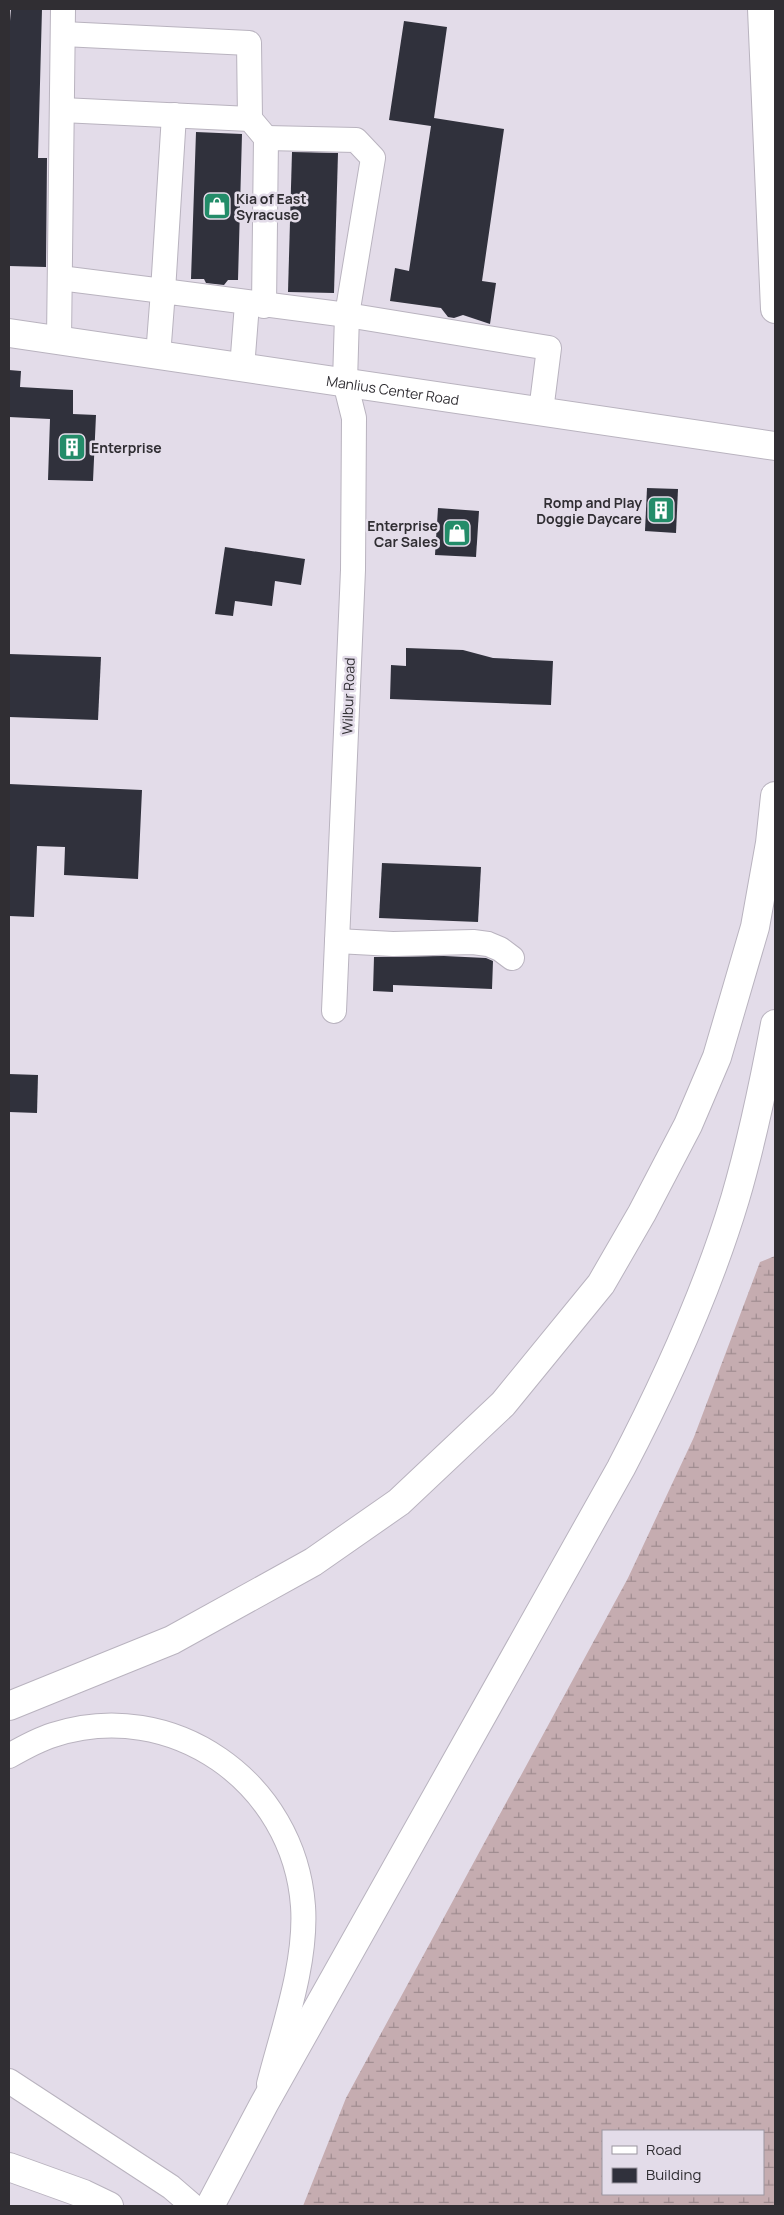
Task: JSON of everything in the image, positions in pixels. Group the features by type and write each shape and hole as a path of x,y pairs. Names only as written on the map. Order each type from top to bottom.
{"main road":[{"path":"762,9 775,309"},
{"name":"Manlius Center Road","path":"9,332 158,356 775,446"},
{"path":"9,1706 172,1640 313,1562 399,1502 503,1404 601,1284 642,1213 688,1125 717,1057 755,927 770,843 775,796"},
{"path":"210,2206 264,2104 458,1763 621,1468 658,1397 681,1346 735,1199 760,1103 775,1024"},
{"path":"9,2167 84,2194 109,2206"}],"street":[{"path":"59,340 63,9"},
{"path":"63,34 249,44 250,119 266,138 255,305 242,368"},
{"path":"62,110 250,119"},
{"path":"158,356 174,115"},
{"name":"Wilbur Road","path":"266,138 356,140 373,158 347,315 345,382 354,418 353,570 334,1011"},
{"path":"60,278 255,305 347,315 549,348 541,411"},
{"path":"337,941 393,944 473,942 488,944 500,949 512,958"},
{"path":"9,1756 34,1742 54,1734 99,1726 141,1727 181,1738 216,1757 246,1780 269,1808 292,1848 303,1908 300,1957 264,2104"},
{"path":"9,2081 170,2187 193,2206"}],"green space":[{"path":"775,1256 775,2206 303,2206 346,2098 628,1578 694,1437 760,1262"}],"building":[{"path":"11,9 42,9 38,158 47,158 46,267 9,266 9,33"},
{"path":"404,21 447,27 434,118 504,129 482,281 496,283 490,324 463,315 454,318 448,317 441,308 390,301 395,268 409,271 431,126 389,120"},
{"name":"Kia of East Syracuse","path":"196,132 242,134 238,280 228,280 224,285 206,283 204,279 191,279"},
{"path":"292,152 338,153 334,293 288,292"},
{"name":"Enterprise","path":"9,370 21,371 20,387 73,390 73,414 96,415 93,481 48,480 50,419 9,417"},
{"name":"Romp and Play Doggie Daycare","path":"647,488 678,489 676,533 645,531"},
{"name":"Enterprise Car Sales","path":"438,508 479,511 476,557 435,555"},
{"path":"225,547 305,559 301,585 275,581 272,606 235,601 233,616 215,614"},
{"path":"406,648 463,650 493,658 553,661 551,705 390,699 391,665 406,666"},
{"path":"9,654 101,657 98,720 9,717"},
{"path":"9,784 142,790 138,879 64,875 65,847 37,846 34,917 9,916"},
{"path":"382,863 481,867 478,922 379,918"},
{"path":"444,956 486,958 493,961 492,989 393,985 393,992 373,991 374,957"},
{"path":"9,1074 38,1075 37,1113 9,1112"}],"place":[{"name":"Kia of East Syracuse","path":"217,206"},
{"name":"Enterprise","path":"72,447"},
{"name":"Romp and Play Doggie Daycare","path":"661,510"},
{"name":"Enterprise Car Sales","path":"457,533"}]}
